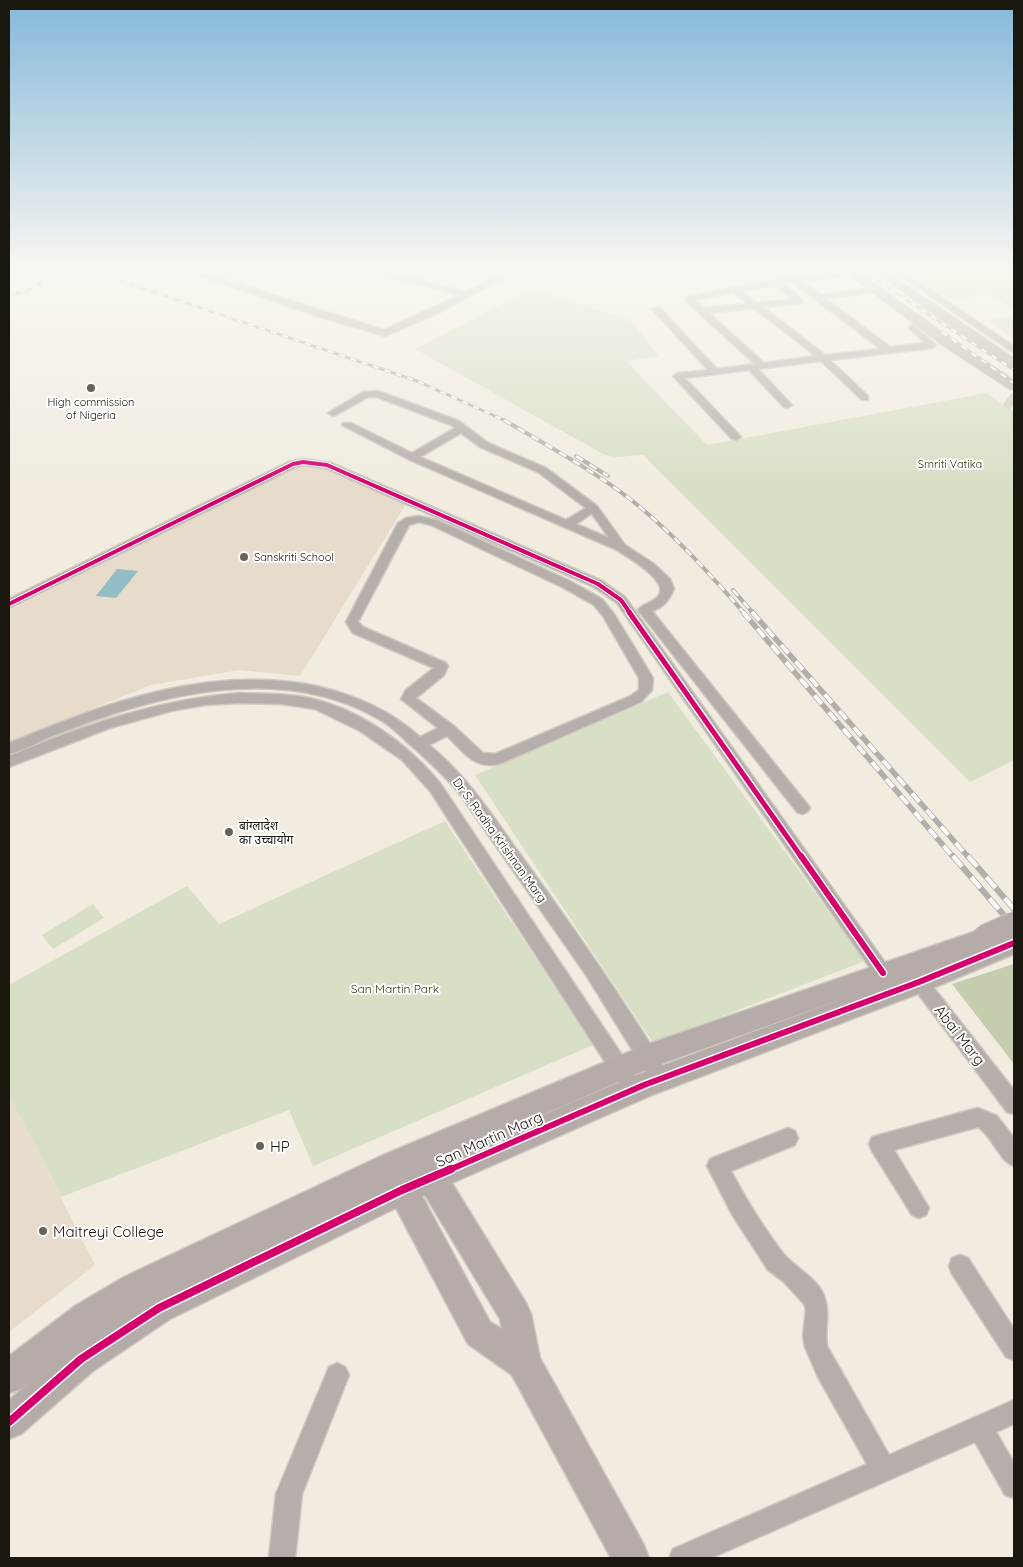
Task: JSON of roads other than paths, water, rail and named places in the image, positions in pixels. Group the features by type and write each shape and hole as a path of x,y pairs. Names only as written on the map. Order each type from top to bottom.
{"main road":[{"path":"936,343 1000,394"},
{"path":"946,343 1014,386"},
{"path":"984,343 1014,364"}],"street":[{"path":"688,343 714,371"},
{"path":"737,343 761,365"},
{"path":"804,343 822,357 865,398"},
{"path":"879,343 887,349"},
{"path":"736,437 678,376 932,345 931,343"},
{"path":"750,366 787,405"},
{"path":"333,413 366,394 374,392 447,419 484,445 542,470 593,508 621,547"},
{"path":"347,425 412,457 621,547 650,567 666,582 668,589 664,598 655,606 629,612"},
{"path":"412,457 462,428"},
{"name":"Abai Marg","path":"9,604 293,464 303,462 327,465 598,584 621,600 903,973 1014,1105"},
{"path":"410,520 418,509 423,507"},
{"path":"567,524 593,508"},
{"path":"419,519 435,524 590,596 604,608 646,678 648,686 644,694 636,699 490,761 478,758 449,729 408,699 411,693 439,672 441,666 358,630 352,622 404,523 410,520 419,519"},
{"path":"644,610 802,808"},
{"name":"Dr S. Radha Krishnan Marg","path":"9,750 57,735 170,706 213,699 275,684 336,694 383,715 399,726 455,777 564,928 654,1068"},
{"name":"Dr S. Radha Krishnan Marg","path":"241,691 309,703 342,714 362,725 406,755 435,787 626,1079"},
{"path":"418,744 449,729"},
{"name":"Dr S. Radha Krishnan Marg","path":"9,762 57,735"},
{"path":"435,787 455,777"},
{"name":"San Martin Marg","path":"9,1377 86,1317 135,1288 626,1079 903,973 998,944 1014,925"},
{"name":"San Martin Marg","path":"654,1068 903,973"},
{"path":"918,1208 879,1144 978,1117 985,1119 1000,1135 1014,1156"},
{"path":"788,1138 717,1166 740,1209 776,1262 792,1274 814,1298 817,1310 814,1336 816,1347 826,1370 884,1470"},
{"path":"425,1166 515,1314 524,1363 631,1558"},
{"path":"396,1178 479,1333 524,1363"},
{"name":"San Martin Marg","path":"9,1422 81,1359 159,1308 396,1178"},
{"path":"960,1266 1014,1349"},
{"path":"282,1558 289,1494 337,1375"},
{"path":"682,1558 1014,1412"},
{"path":"980,1428 1014,1486"}],"water":[{"path":"117,569 138,571 116,598 96,596"}],"tunnel":[{"path":"1007,399 1014,404"}],"railway":[{"path":"305,343 417,381 505,420"},
{"path":"958,343 1014,383"},
{"path":"973,343 1014,370"},
{"path":"505,420 584,467 630,499 675,539 744,613"},
{"path":"576,456 608,476"},
{"path":"733,590 753,613"},
{"path":"743,612 954,858"},
{"path":"752,612 969,858"},
{"path":"953,856 1014,927"},
{"path":"968,856 1014,909"}],"place":[{"name":"High commission of Nigeria","path":"91,388"},
{"name":"Sanskriti School","path":"244,557"},
{"name":"बांग्लादेश का उच्चायोग","path":"229,832"},
{"name":"HP","path":"260,1146"},
{"name":"Maitreyi College","path":"43,1231"}],"park label":[{"name":"Smriti Vatika","path":"950,464"},
{"name":"San Martin Park","path":"395,988"}]}
